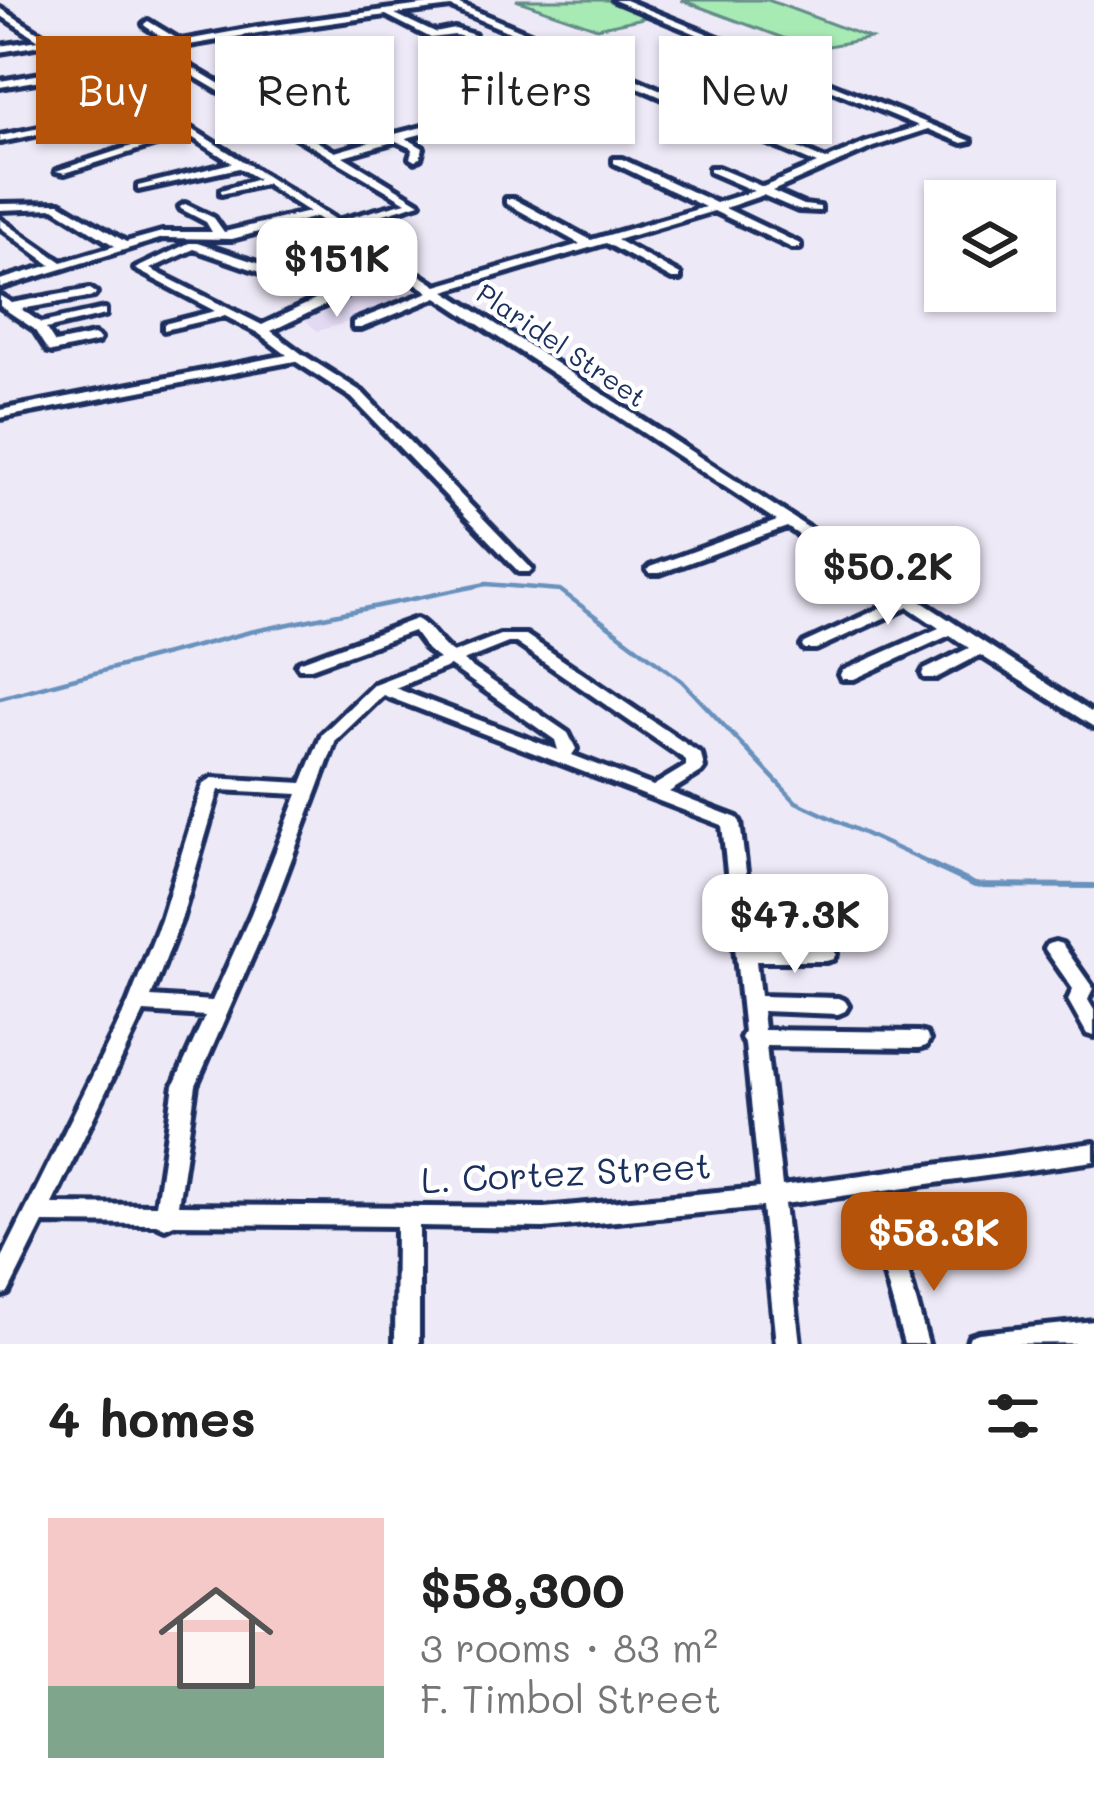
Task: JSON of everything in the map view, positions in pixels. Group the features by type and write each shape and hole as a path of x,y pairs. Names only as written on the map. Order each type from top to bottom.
{"street":[{"path":"191,41 390,16 474,0"},
{"path":"618,0 966,141"},
{"path":"452,4 825,163"},
{"name":"Plaridel Street","path":"1,12 40,36"},
{"path":"390,16 427,33 461,36"},
{"path":"148,25 166,36"},
{"path":"0,49 36,42"},
{"path":"0,72 36,67"},
{"path":"191,73 338,154 415,203 336,225"},
{"path":"0,84 36,84"},
{"path":"357,325 589,244 760,191 928,126"},
{"path":"0,139 36,130"},
{"name":"Plaridel Street","path":"191,131 1094,722"},
{"path":"338,154 418,132"},
{"path":"396,138 418,148 415,158"},
{"path":"61,171 145,144"},
{"path":"618,161 796,246"},
{"path":"142,188 242,164"},
{"path":"713,170 816,209"},
{"path":"162,197 255,172"},
{"path":"225,192 267,180"},
{"path":"511,201 589,244"},
{"path":"0,207 56,205 124,246"},
{"path":"185,207 210,220 221,237"},
{"path":"319,213 195,241 141,269 262,330 357,395 524,569"},
{"path":"0,222 60,266"},
{"path":"0,284 164,235 195,241 305,284 394,263"},
{"path":"607,239 676,277"},
{"path":"305,250 316,256 366,247"},
{"path":"262,330 340,293 327,282"},
{"path":"6,304 90,293"},
{"path":"6,304 39,327 52,347 94,339"},
{"path":"39,327 100,312"},
{"path":"168,327 226,312"},
{"path":"0,414 297,357"},
{"path":"655,569 787,522"},
{"path":"809,646 909,601"},
{"path":"304,665 416,624 451,660 562,737 567,749 562,754"},
{"path":"848,675 951,628"},
{"path":"166,1218 185,1084 261,914 332,730 380,688 506,638 520,638 695,758 695,768 657,791"},
{"path":"930,674 981,648"},
{"path":"380,688 730,822 788,1344"},
{"path":"0,1286 138,1004 171,920 212,784 307,789"},
{"path":"1055,949 1083,988 1078,1000 1094,1028"},
{"path":"746,954 826,954"},
{"path":"749,1003 838,1006"},
{"path":"138,1004 217,1009"},
{"path":"751,1038 919,1040"},
{"name":"L. Cortez Street","path":"38,1214 544,1218 775,1196 1094,1152"},
{"path":"407,1344 408,1217"},
{"path":"893,1261 916,1344"},
{"path":"979,1344 1094,1332"}],"shaded area":[{"path":"405,276 435,296 318,331 301,317 308,308 337,296"}],"green space":[{"path":"516,0 608,0 648,17 597,28"},
{"path":"681,0 768,0 870,38 832,45 832,36 778,36"}],"waterway":[{"path":"0,698 250,632 486,584 560,590 682,681 796,802 935,866"},
{"path":"928,863 975,885 1094,886"}]}
